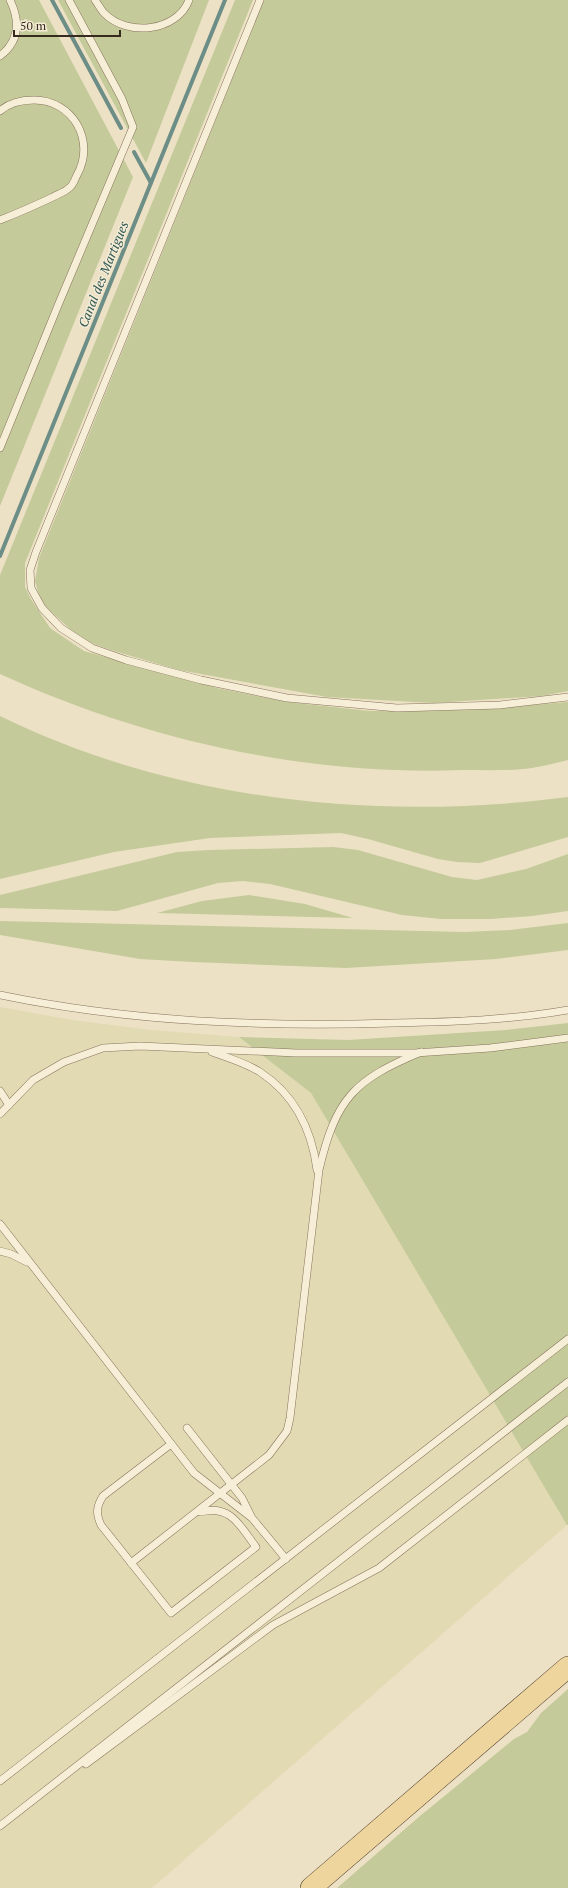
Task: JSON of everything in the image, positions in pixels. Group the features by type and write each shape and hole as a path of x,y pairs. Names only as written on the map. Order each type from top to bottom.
{"main road":[{"path":"311,1888 568,1667"}],"lane":[{"path":"0,56 6,51 14,38 18,27 14,9 10,0"},
{"path":"0,448 100,202 133,127 122,99 69,0"},
{"path":"96,0 104,13 116,22 142,28 157,28 172,21 186,9 189,0"},
{"path":"260,0 36,552 30,570 31,588 42,608 61,628 92,648 126,660 201,680 287,698 397,708 500,705 568,697"},
{"path":"0,111 6,106 22,100 44,100 62,106 77,122 84,143 82,167 71,188 0,224"},
{"path":"0,220 20,213"},
{"path":"0,995 79,1009 191,1021 317,1026 465,1021 568,1010"},
{"path":"0,1114 33,1080 64,1062 104,1048 140,1046 296,1053 421,1052 490,1048 568,1038"},
{"path":"206,1049 243,1063 261,1073 280,1088 303,1118 316,1156 318,1178"},
{"path":"132,1563 270,1455 287,1431 290,1418 318,1178 325,1144 342,1106 366,1080 382,1069 421,1052"},
{"path":"0,1091 9,1105"},
{"path":"0,1224 194,1473 252,1518 286,1559"},
{"path":"0,1251 11,1254 30,1264"},
{"path":"0,1781 568,1339"},
{"path":"0,1827 568,1382"},
{"path":"0,1827 273,1625 379,1568 568,1420"},
{"path":"187,1428 242,1498 252,1518"},
{"path":"171,1444 103,1496 98,1505 97,1515 101,1525 171,1613 256,1547 235,1519 225,1512 207,1510 197,1512"}],"shaded area":[{"path":"0,1007 72,1020 151,1030 239,1037 311,1093 568,1517 567,1525 152,1888 0,1888"}],"green space":[{"path":"0,0 39,0 133,177 0,506"},
{"path":"58,0 209,0 146,163"},
{"path":"235,0 253,0 25,563 25,587 50,628 84,651 217,688 287,702 370,711 466,710 568,702 568,760 515,770 404,770 344,767 285,760 226,749 168,735 111,718 0,674 0,575"},
{"path":"264,0 568,0 568,691 542,696 433,703 327,697 179,670 91,643 71,630 44,605 38,592 35,581 39,558"},
{"path":"0,716 66,745 135,768 206,786 278,798 350,805 423,807 496,804 568,797 568,837 480,863 438,859 341,833 210,838 114,852 0,879"},
{"path":"333,847 358,850 452,877 477,880 526,869 568,854 568,911 532,916 491,919 441,919 402,915 270,884 243,881 218,883 117,911 0,908 0,895 177,852"},
{"path":"249,895 305,904 353,918 157,913 202,901"},
{"path":"0,921 465,932 510,930 568,923 568,950 496,959 346,968 193,962 140,959 0,935"},
{"path":"568,1023 567,1525 311,1093 239,1037 348,1040 506,1030"},
{"path":"568,1689 568,1888 337,1888 420,1816 514,1739 527,1732 541,1713"}],"waterway":[{"path":"52,0 121,128"},
{"name":"Canal des Martigues","path":"0,556 225,0"},
{"path":"134,152 151,183"}]}
